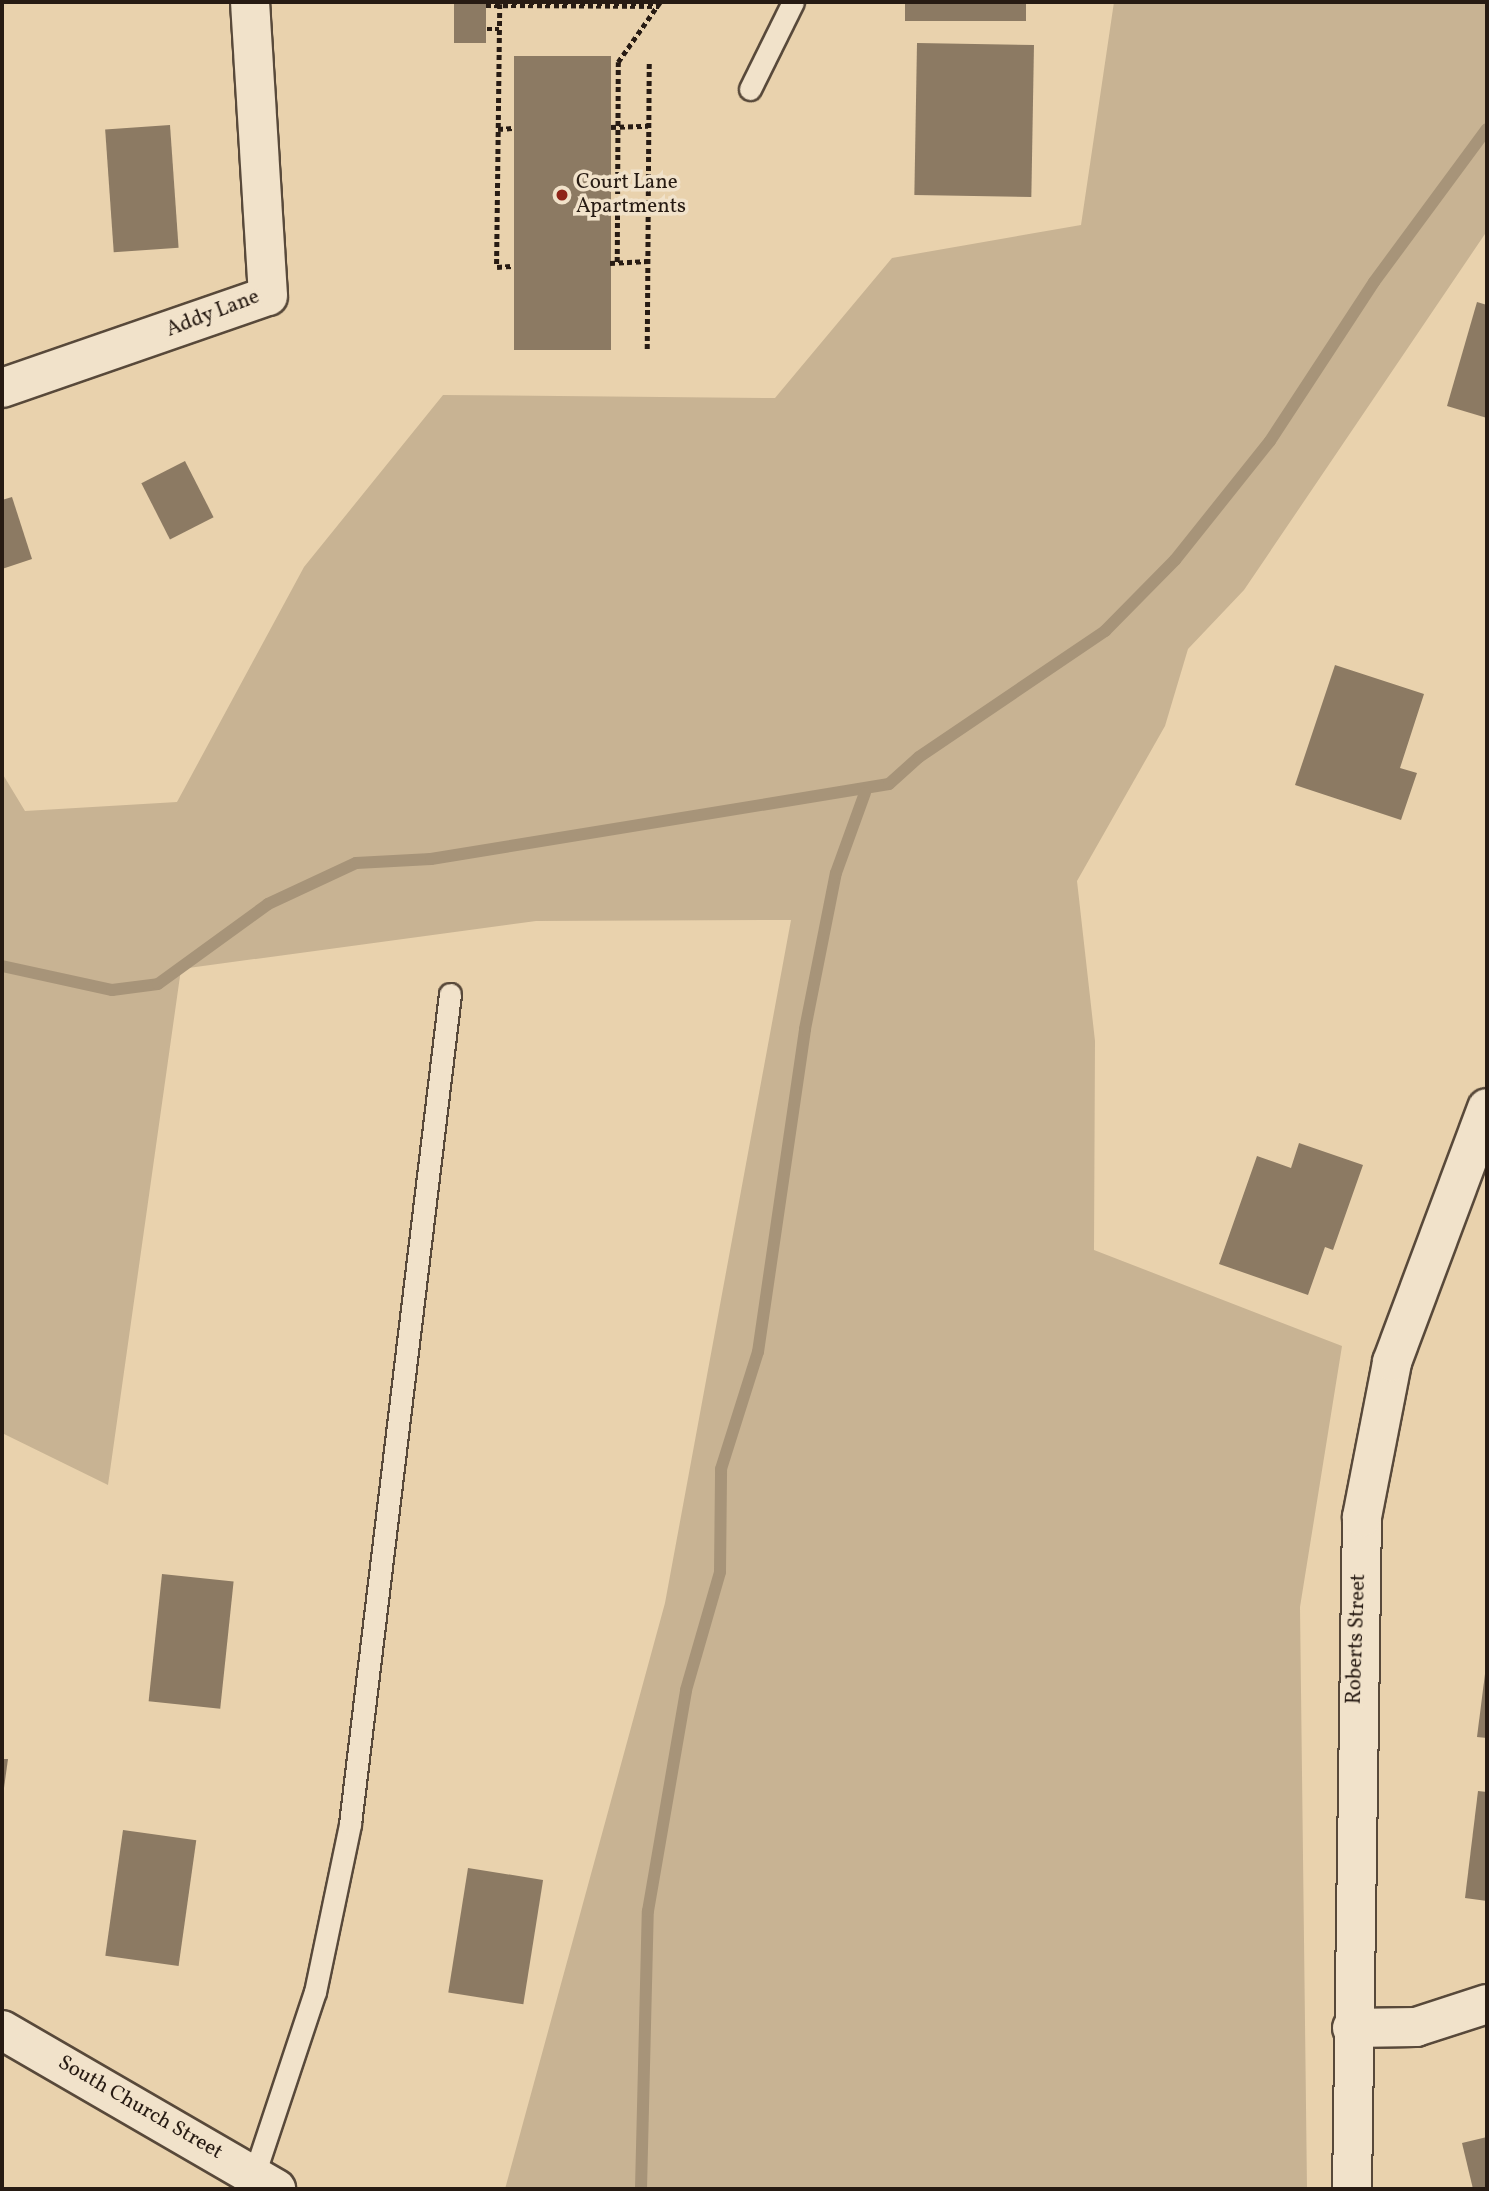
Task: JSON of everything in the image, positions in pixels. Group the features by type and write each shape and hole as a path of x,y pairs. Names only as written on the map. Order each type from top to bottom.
{"street":[{"name":"Addy Lane","path":"2,388 268,296 250,2"},
{"name":"Roberts Street","path":"1352,2189 1352,2028 1362,1517 1392,1362 1487,1108"},
{"path":"1352,2028 1416,2027 1487,2004"},
{"name":"South Church Street","path":"2,2030 246,2179"}],"lane":[{"path":"750,89 793,2"},
{"path":"246,2179 315,1992 350,1824 450,994"}],"path":[{"path":"499,4 497,267 513,266"},
{"path":"486,5 660,4"},
{"path":"617,262 618,62 660,4"},
{"path":"487,29 499,29"},
{"path":"647,349 649,60"},
{"path":"611,127 648,126"},
{"path":"498,129 513,128"},
{"path":"610,262 648,261"}],"shaded area":[{"path":"1114,2 1487,2 1487,231 1244,590 1188,649 1165,726 1077,881 1095,1041 1094,1250 1342,1346 1300,1607 1307,2189 505,2189 665,1603 791,920 536,921 181,969 108,1485 2,1433 2,773 25,811 177,802 304,567 443,395 775,398 892,258 1081,225"}],"building":[{"path":"454,2 486,2 486,43 454,43"},
{"path":"905,2 1026,2 1026,21 905,21"},
{"path":"917,43 1034,45 1031,197 914,195"},
{"name":"Court Lane Apartments","path":"514,56 611,56 611,350 514,350"},
{"path":"170,125 179,248 114,252 105,130"},
{"path":"1477,302 1487,305 1487,418 1447,406"},
{"path":"185,461 214,517 170,539 141,483"},
{"path":"12,497 32,559 2,569 2,500"},
{"path":"1335,665 1424,694 1400,768 1417,773 1401,820 1295,785"},
{"path":"1299,1143 1363,1165 1333,1250 1325,1247 1308,1295 1219,1264 1257,1156 1291,1168"},
{"path":"162,1574 234,1582 220,1709 149,1701"},
{"path":"1487,1666 1487,1738 1477,1737"},
{"path":"2,1759 8,1759 3,1795 2,1795"},
{"path":"1478,1791 1487,1792 1487,1901 1465,1898"},
{"path":"123,1830 196,1840 179,1966 105,1956"},
{"path":"468,1868 543,1880 523,2004 448,1992"},
{"path":"1487,2137 1487,2189 1473,2189 1462,2143"}],"waterway":[{"path":"2,966 112,990 158,984 268,904 356,863 431,859 889,784 919,757 1105,631 1175,560 1270,441 1374,282 1487,129"},
{"path":"641,2189 648,1911 686,1690 720,1572 721,1469 758,1352 805,1029 836,873 865,793"}],"place":[{"name":"Court Lane Apartments","path":"562,195"}]}
